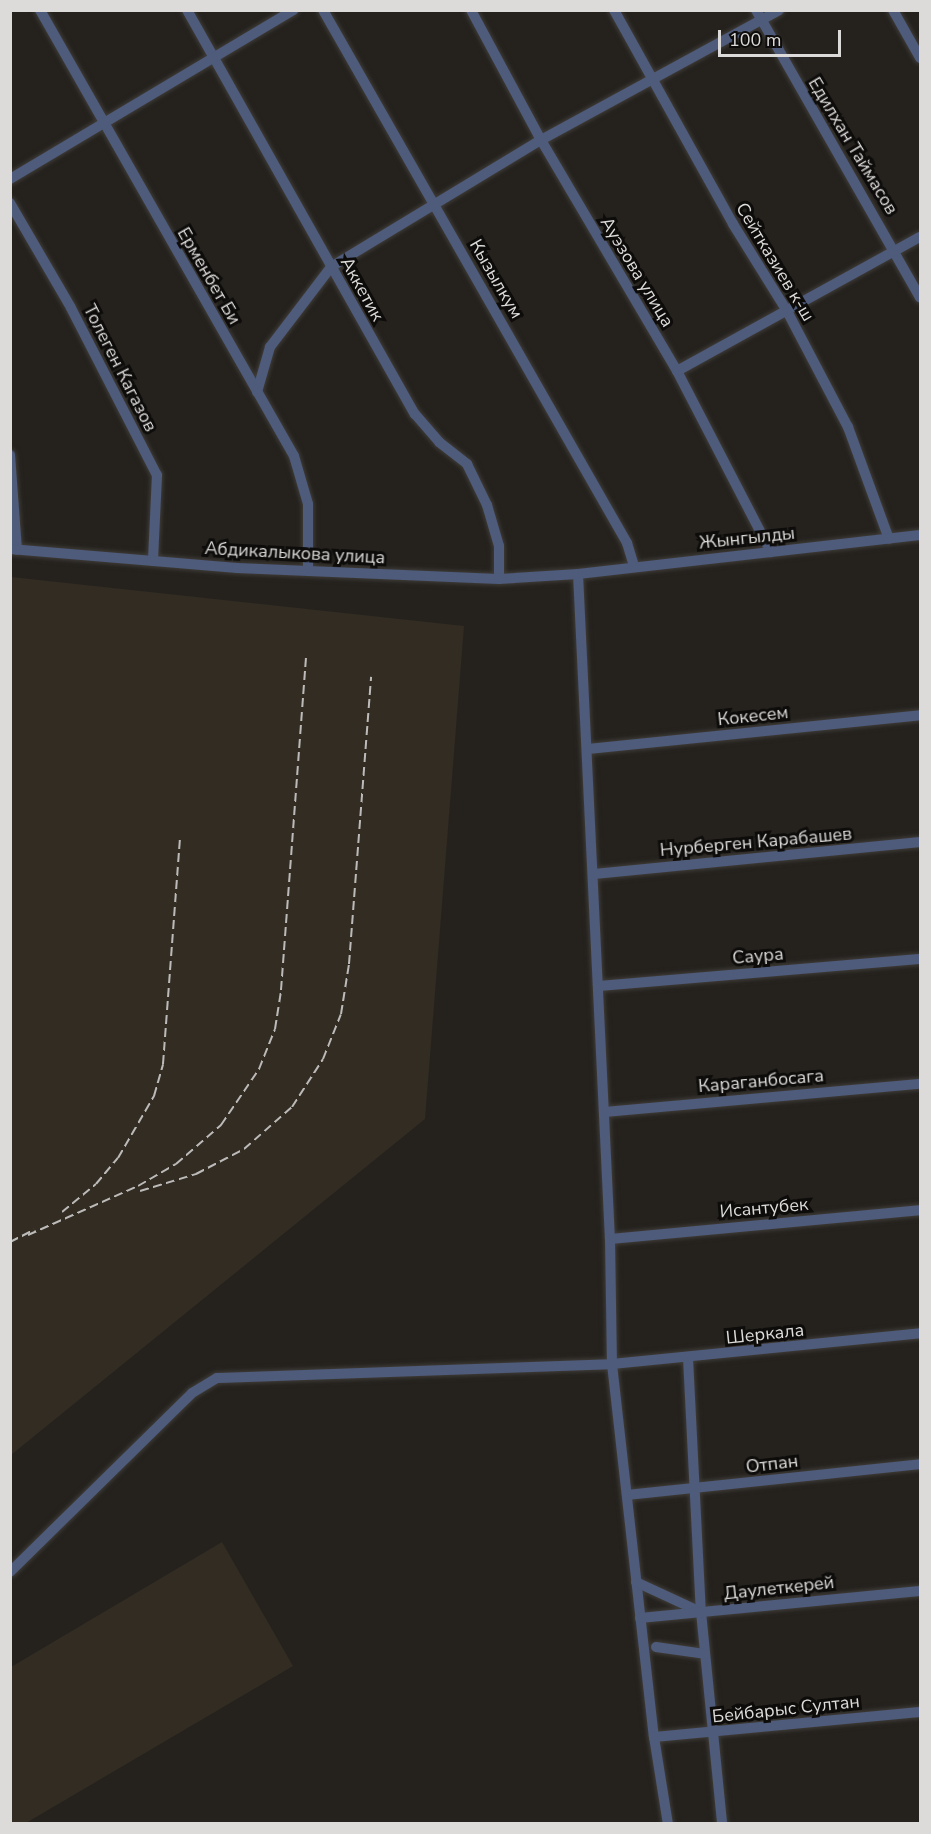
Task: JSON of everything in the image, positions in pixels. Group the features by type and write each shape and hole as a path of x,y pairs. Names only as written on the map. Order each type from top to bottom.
{"street":[{"name":"Ерменбет Би","path":"40,10 294,456 308,504 308,570"},
{"name":"Аккетик","path":"187,10 415,414 439,442 467,464 488,505 499,546 499,579"},
{"path":"10,179 293,10"},
{"name":"Кызылкум","path":"323,10 627,543 634,566"},
{"name":"Ауэзова улица","path":"471,10 541,140 677,371 771,552"},
{"name":"Сейтказиев к-ш","path":"614,10 652,80 787,311 848,427 889,539"},
{"path":"257,392 270,347 331,267 434,202 541,140 652,80 759,15 779,10"},
{"path":"893,10 921,58"},
{"name":"Едилхан Таймасов","path":"759,15 814,118 896,250 921,298"},
{"name":"Толеген Кагазов","path":"10,203 70,308 157,475 153,561"},
{"path":"677,371 921,237"},
{"path":"10,455 14,550"},
{"name":"Жынгылды","path":"578,574 921,535"},
{"name":"Абдикалыкова улица","path":"14,550 153,561 499,579 578,574"},
{"path":"578,574 610,1239 612,1364 654,1737 668,1824"},
{"name":"Кокесем","path":"588,749 921,715"},
{"name":"Нурберген Карабашев","path":"594,874 921,842"},
{"name":"Саура","path":"598,986 921,959"},
{"name":"Караганбосага","path":"604,1112 921,1084"},
{"name":"Исантубек","path":"610,1239 921,1210"},
{"name":"Шеркала","path":"10,1572 192,1393 217,1378 612,1364 688,1359 921,1333"},
{"path":"688,1359 701,1612 722,1824"},
{"name":"Отпан","path":"627,1495 695,1490 921,1464"},
{"path":"636,1582 701,1612"},
{"name":"Даулеткерей","path":"640,1618 921,1591"},
{"path":"656,1647 705,1654"},
{"name":"Бейбарыс Султан","path":"654,1737 921,1712"}],"shaded area":[{"path":"11,577 464,626 425,1119 11,1455"},
{"path":"222,1542 293,1666 26,1823 11,1823 11,1667"}],"railway":[{"path":"28,1235 138,1186 176,1164 221,1125 259,1069 275,1029 281,990 306,658"},
{"path":"140,1191 196,1174 244,1149 292,1107 323,1059 341,1014 349,964 371,677"},
{"path":"62,1212 96,1184 118,1158 154,1096 163,1064 180,837"},
{"path":"10,1242 34,1230"}]}
